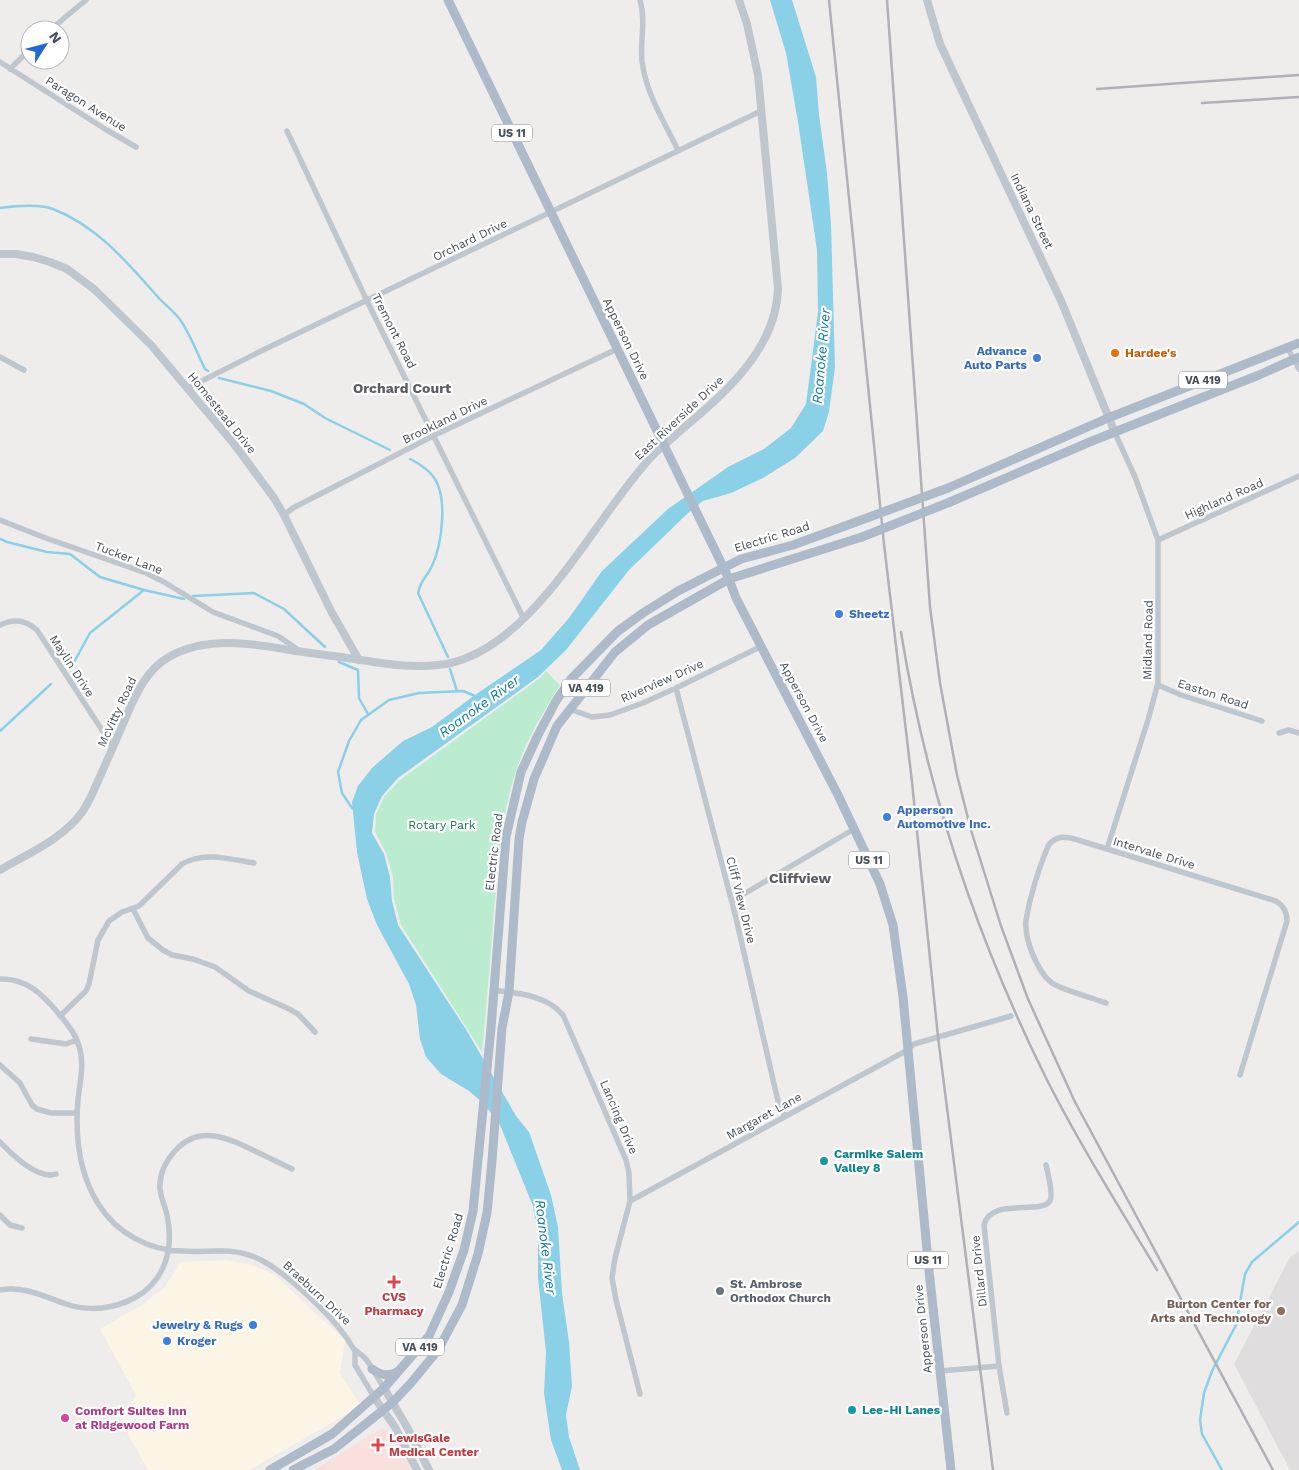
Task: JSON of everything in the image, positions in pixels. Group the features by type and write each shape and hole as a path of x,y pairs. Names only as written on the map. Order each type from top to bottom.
{"main road":[{"name":"Apperson Drive","path":"448,0 724,567 736,598 838,796 880,884 893,925 901,971 950,1470"},
{"name":"VA 419","path":"1108,418 1299,343"},
{"name":"VA 419","path":"1115,433 1296,358"},
{"name":"Electric Road","path":"270,1470 332,1434 384,1388 429,1336 449,1292 473,1211 491,1028 506,837 521,772 545,722 571,679 618,631 678,591 724,567 741,559 793,545 948,488 1108,418"},
{"name":"Electric Road","path":"293,1470 334,1449 392,1403 438,1350 462,1305 483,1234 492,1161 502,1028 509,992 519,839 522,822 534,779 557,726 600,669 626,642 662,616 729,579 862,537 1115,433"},
{"path":"372,1370 387,1375 399,1371"}],"street":[{"path":"62,20 86,0"},
{"path":"640,0 643,16 642,59 647,87 678,150"},
{"name":"East Riverside Drive","path":"359,660 410,666 446,664 487,648 502,638 524,619 566,569 653,455 717,400 739,376 767,335 776,312 778,289 758,75 752,42 739,0"},
{"name":"Indiana Street","path":"927,0 940,44 1062,303 1115,433"},
{"path":"10,69 20,59"},
{"name":"Paragon Avenue","path":"0,62 136,147"},
{"name":"Orchard Drive","path":"188,388 261,351 761,111"},
{"name":"Tremont Road","path":"287,131 367,301 435,435 524,619"},
{"name":"Homestead Drive","path":"0,254 33,256 67,269 82,279 113,306 144,338 188,388 240,452 274,498 331,611 359,660"},
{"path":"1287,347 1296,358 1299,369"},
{"name":"Brookland Drive","path":"284,515 293,508 435,435 617,349"},
{"path":"0,357 24,370"},
{"name":"Midland Road","path":"1107,849 1158,685 1158,540 1135,477 1115,433"},
{"name":"Highland Road","path":"1158,540 1299,476"},
{"name":"Tucker Lane","path":"0,520 146,573 213,612 278,636 300,651"},
{"name":"Maylin Drive","path":"0,625 18,620 31,625 37,630 113,747"},
{"name":"McVitty Road","path":"0,870 53,840 74,821 90,798 132,703 147,675 156,665 175,653 202,645 229,643 272,646 359,660"},
{"name":"Riverview Drive","path":"569,709 592,716 601,716 643,703 760,647"},
{"name":"Easton Road","path":"1158,685 1181,695 1262,721"},
{"name":"Cliff View Drive","path":"676,688 732,901 774,1084 785,1116"},
{"path":"1279,733 1289,730 1299,733"},
{"path":"732,901 854,829"},
{"name":"Intervale Drive","path":"1106,1003 1053,984 1034,960 1026,922 1047,849 1051,842 1059,837 1107,849 1276,901 1285,911 1288,921 1240,1075"},
{"path":"60,1016 86,991 95,949 103,930 115,915 139,906 182,864 196,857 208,856 254,863"},
{"path":"133,909 148,938 163,950 172,955 193,959 215,967 254,994 292,1011 315,1032"},
{"path":"0,979 19,981 30,986 44,997 73,1031 77,1040 66,1044 31,1039"},
{"name":"Lancing Drive","path":"493,990 540,999 557,1008 563,1015 626,1160 629,1173 630,1201 615,1258 612,1278 640,1394"},
{"name":"Margaret Lane","path":"630,1201 920,1042 1011,1016"},
{"name":"Braeburn Drive","path":"77,1040 82,1060 77,1113 78,1141 86,1177 98,1204 126,1234 152,1247 182,1252 239,1251 265,1262 287,1278 329,1317 355,1351 363,1356 415,1441 429,1470"},
{"path":"0,1065 20,1083 32,1105 37,1109 51,1113 77,1113"},
{"path":"0,1290 15,1289 37,1292 77,1307 92,1308 114,1306 136,1297 152,1285 165,1266 169,1250 169,1226 161,1197 160,1182 164,1166 170,1156 185,1143 206,1136 225,1137 292,1169"},
{"path":"0,1142 26,1165 45,1175 56,1174"},
{"name":"Dillard Drive","path":"1007,1413 999,1366 985,1242 985,1220 988,1215 996,1210 1031,1207 1049,1202 1051,1196 1046,1165"},
{"path":"0,1215 10,1224 22,1228"},
{"name":"Braeburn Drive","path":"355,1351 355,1365 403,1440 417,1470"},
{"path":"940,1371 999,1366"}],"shaded area":[{"name":"Burton Center for Arts and Technology","path":"1299,1251 1299,1470 1290,1470 1234,1364 1290,1257"},
{"path":"227,1260 252,1265 275,1275 345,1341 340,1373 361,1406 249,1470 148,1470 121,1422 136,1395 100,1329 142,1305 164,1288 181,1262"},
{"name":"LewisGale Medical Center","path":"382,1428 394,1434 407,1457 411,1470 314,1470"}],"green space":[{"name":"Rotary Park","path":"546,671 560,685 522,755 504,817 482,1052 401,925 394,899 393,877 386,853 375,832 376,814 384,797 400,780 540,678"}],"water":[{"name":"Roanoke River","path":"770,0 792,0 816,77 831,224 835,367 829,412 823,431 795,458 763,478 731,493 703,501 687,514 629,570 566,650 538,677 398,778 382,796 374,814 372,833 384,854 398,925 467,1031 516,1116 529,1132 551,1195 558,1227 562,1293 569,1342 572,1386 566,1415 569,1437 580,1470 562,1470 551,1440 544,1393 546,1352 538,1278 538,1236 533,1206 500,1125 484,1104 469,1091 441,1074 426,1057 420,1039 416,1005 409,984 377,925 367,899 357,852 352,802 358,786 372,768 403,741 432,727 541,650 569,618 602,571 668,509 728,467 764,449 791,428 806,404 818,312 817,250 786,53"}],"waterway":[{"path":"0,208 20,206 47,207 69,216 97,235 123,258 179,318 205,369 208,371"},
{"path":"219,378 271,391 304,404 325,418 390,450"},
{"path":"410,459 432,475 441,495 442,520 439,545 436,557 418,593 448,657"},
{"path":"0,539 47,552 70,554 100,577 184,599"},
{"path":"73,664 90,633 144,590"},
{"path":"193,596 254,593 284,609 325,647"},
{"path":"339,662 358,670 359,698 368,714"},
{"path":"450,669 457,691"},
{"path":"0,731 51,684"},
{"name":"Roanoke River","path":"355,808 352,808 342,793 338,772 349,741 361,720 389,700 419,693 463,691 475,696"},
{"path":"1222,1470 1202,1434 1200,1420 1204,1393 1212,1371 1236,1325 1245,1274 1252,1262 1299,1222"}],"railway":[{"path":"829,0 884,544 912,782 938,1037 993,1470"},
{"path":"887,0 930,607 940,683 957,775 971,830 1001,926 1028,999 1075,1102 1273,1470"},
{"path":"1097,89 1299,75"},
{"path":"1202,103 1299,97"},
{"path":"901,632 925,748 940,805 957,861 998,972 1047,1080 1100,1176 1157,1270"}],"place":[{"name":"Hardee's","path":"1115,353"},
{"name":"Advance Auto Parts","path":"1037,358"},
{"name":"Sheetz","path":"839,614"},
{"name":"Apperson Automotive Inc.","path":"887,817"},
{"name":"Carmike Salem Valley 8","path":"824,1161"},
{"name":"CVS Pharmacy","path":"394,1282"},
{"name":"St. Ambrose Orthodox Church","path":"720,1291"},
{"name":"Burton Center for Arts and Technology","path":"1281,1311"},
{"name":"Jewelry & Rugs","path":"253,1325"},
{"name":"Kroger","path":"167,1341"},
{"name":"Lee-Hi Lanes","path":"852,1410"},
{"name":"Comfort Suites Inn at Ridgewood Farm","path":"65,1418"},
{"name":"LewisGale Medical Center","path":"378,1445"}],"district":[{"name":"Orchard Court","path":"402,388"},
{"name":"Cliffview","path":"800,878"}]}
